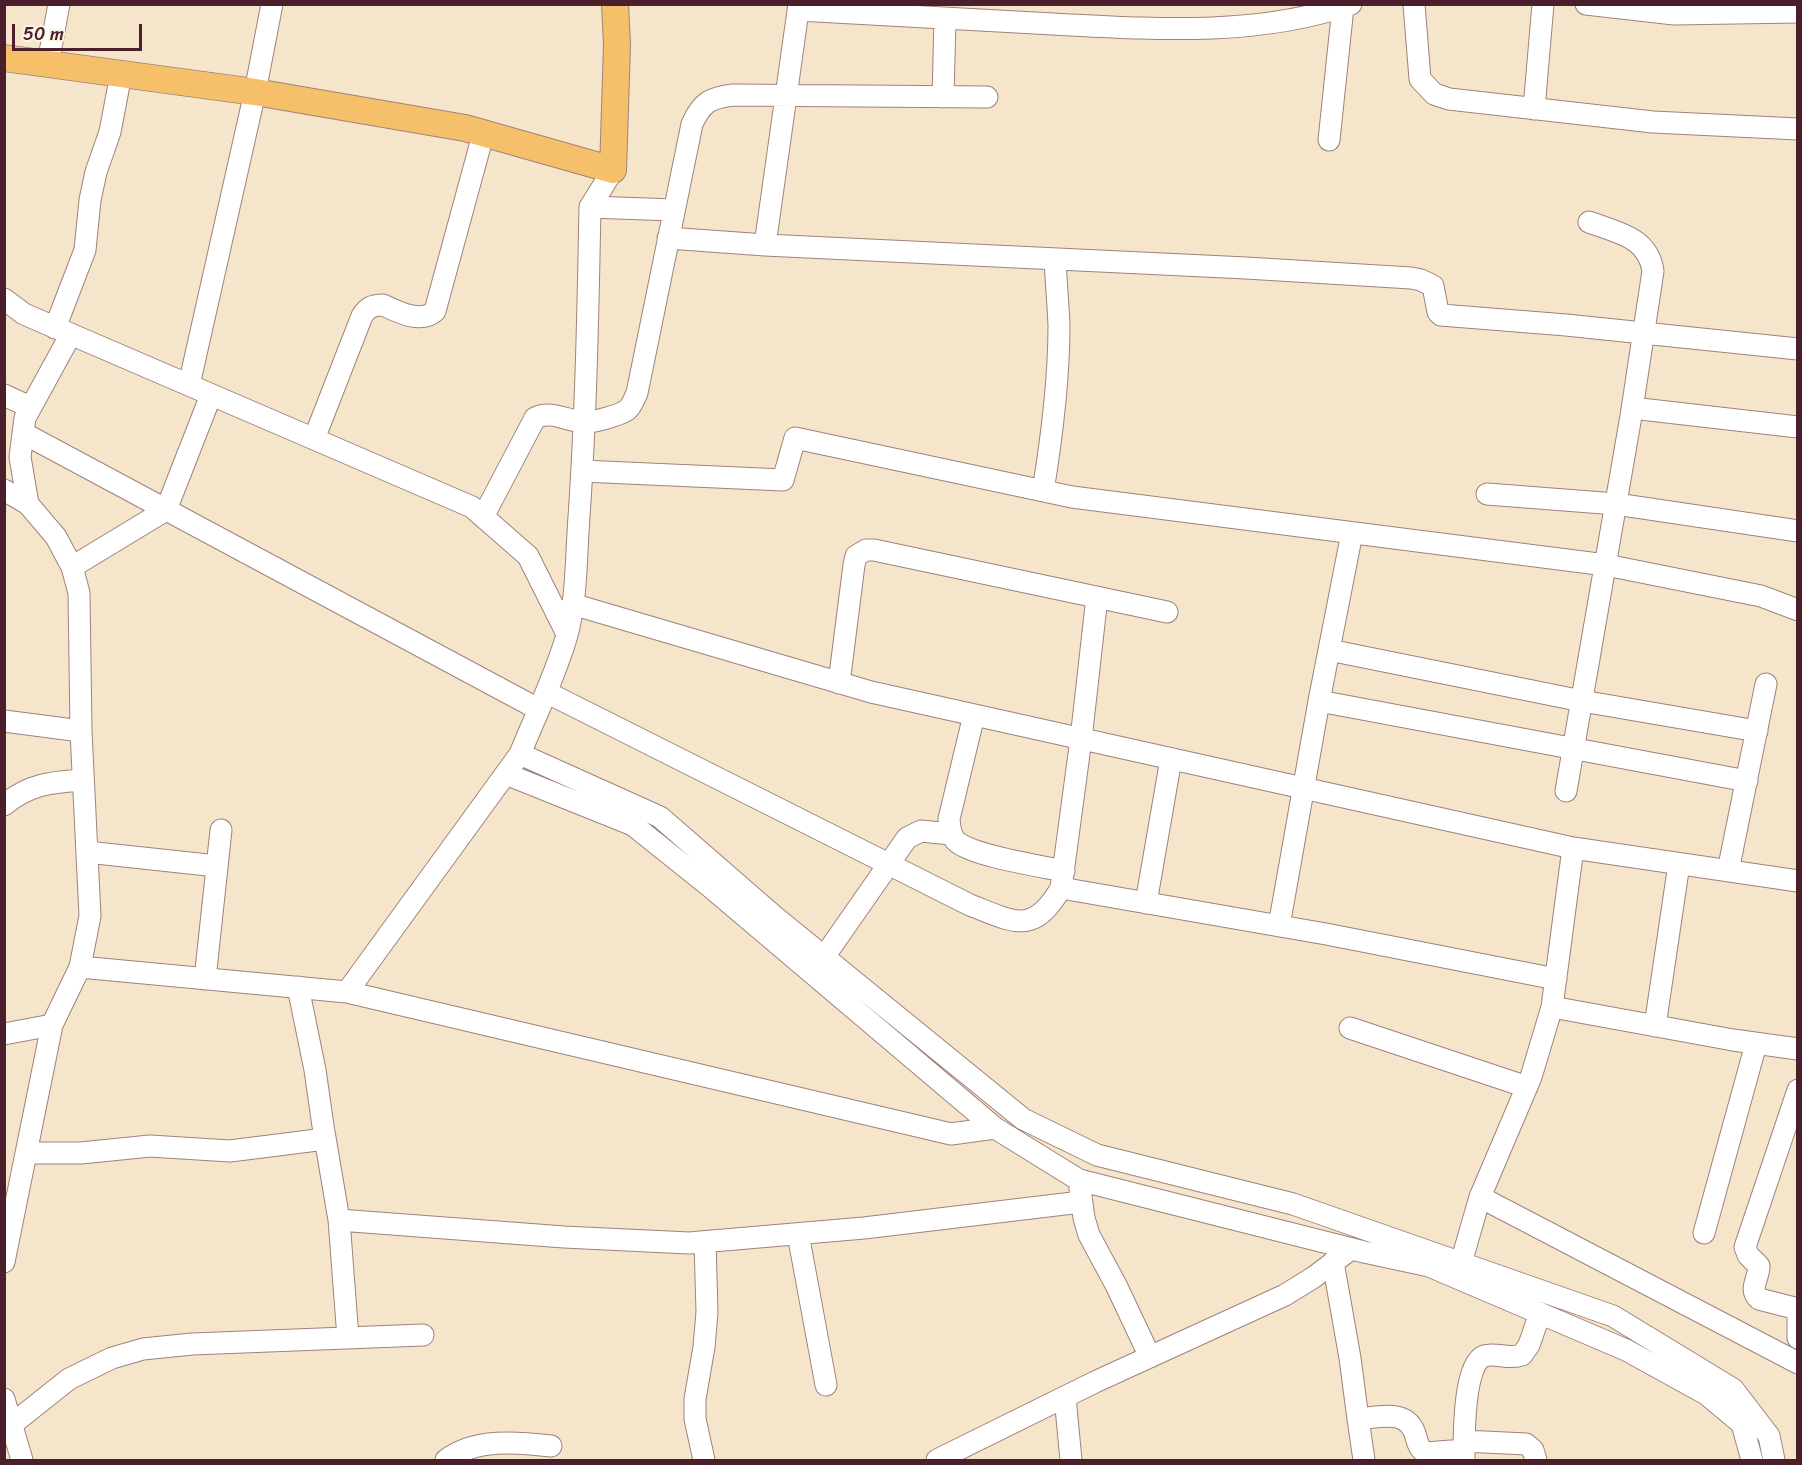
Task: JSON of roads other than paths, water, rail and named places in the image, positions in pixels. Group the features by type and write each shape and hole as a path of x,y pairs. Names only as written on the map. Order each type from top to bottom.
{"main road":[{"path":"4,58 255,92 465,128 612,170 617,45 615,4"}],"street":[{"path":"48,63 59,4"},
{"path":"189,385 255,92 272,4"},
{"path":"1414,4 1420,79 1434,94 1449,99 1653,122 1797,129"},
{"path":"1534,109 1543,4"},
{"path":"1586,4 1797,12"},
{"path":"765,245 798,8 945,19 1124,27 1244,27 1326,13 1347,6 1329,140"},
{"path":"943,97 945,19"},
{"path":"28,504 20,457 25,418 63,331 85,250 90,200 96,172 110,132 121,74"},
{"path":"483,517 535,418 546,414 585,423 627,410 637,393 692,124 706,102 733,95 987,97"},
{"path":"314,439 366,309 383,305 419,318 427,317 435,311 483,135"},
{"path":"346,992 520,754 543,701 567,634 572,604 585,423 590,207 612,170"},
{"path":"590,207 674,210"},
{"path":"1566,791 1652,290 1653,271 1646,250 1634,239 1589,222"},
{"path":"668,238 765,245 1246,268 1421,280 1433,286 1438,312 1441,315 1797,349"},
{"path":"1043,491 1057,378 1059,324 1055,260"},
{"path":"4,299 24,314 472,507 528,556 567,634"},
{"path":"4,395 30,407"},
{"path":"72,567 166,510 211,395"},
{"path":"1632,408 1797,427"},
{"path":"23,433 166,510 543,701 970,905 1007,919 1022,921 1036,918 1050,906 1062,880 1082,739 1097,597"},
{"path":"582,471 783,480 795,438 1072,498 1605,565 1761,596 1797,610"},
{"path":"4,490 28,504 56,537 72,567 79,592 81,731 90,916 80,967 52,1025 6,1250"},
{"path":"1487,494 1616,504 1797,531"},
{"path":"1279,926 1318,701 1352,533"},
{"path":"839,683 854,565 856,556 866,549 1167,612"},
{"path":"572,604 871,693 1573,848 1797,881"},
{"path":"1329,650 1582,701 1757,730"},
{"path":"1728,871 1766,684"},
{"path":"1318,701 1747,781"},
{"path":"974,715 948,819 951,834 958,843 973,851 1062,880 1146,903 1556,979"},
{"path":"4,720 81,731"},
{"path":"520,754 660,817 824,957 1023,1119 1097,1155 1293,1204 1613,1316 1733,1389 1769,1436 1774,1461"},
{"path":"1146,903 1171,759"},
{"path":"506,774 633,825 708,885 995,1128 1078,1180 1351,1249 1429,1266 1626,1350 1706,1394 1742,1424 1752,1461"},
{"path":"5,804 38,785 83,780"},
{"path":"205,979 221,830"},
{"path":"824,957 907,838 921,831 951,834"},
{"path":"1461,1263 1480,1197 1527,1087 1552,1007 1573,848"},
{"path":"87,852 217,866"},
{"path":"1655,1026 1679,864"},
{"path":"80,967 346,992 951,1134 995,1128"},
{"path":"298,987 315,1070 339,1220 348,1338"},
{"path":"1552,1007 1756,1044 1797,1049"},
{"path":"4,1034 52,1025"},
{"path":"1350,1028 1527,1087"},
{"path":"1704,1233 1756,1044"},
{"path":"1797,1090 1745,1247 1748,1255 1759,1266 1753,1289 1755,1295 1760,1299 1797,1310 1797,1338"},
{"path":"27,1152 81,1153 150,1146 231,1151 325,1139"},
{"path":"1078,1180 1089,1235 1150,1357"},
{"path":"1480,1197 1797,1363"},
{"path":"339,1220 564,1237 688,1243 864,1228 1082,1202"},
{"path":"798,1234 826,1385"},
{"path":"705,1242 707,1312 704,1347 695,1399 695,1419 705,1461"},
{"path":"937,1461 1065,1397 1285,1295 1351,1249"},
{"path":"1333,1262 1350,1358 1364,1461"},
{"path":"1464,1450 1468,1388 1473,1368 1485,1356 1509,1358 1522,1355 1529,1345 1540,1313"},
{"path":"11,1425 69,1379 112,1358 143,1349 192,1344 423,1335"},
{"path":"1065,1397 1071,1461"},
{"path":"4,1399 21,1461"},
{"path":"1358,1419 1397,1416 1408,1422 1414,1430 1419,1447 1426,1453 1527,1444 1533,1450 1536,1461"},
{"path":"446,1461 463,1450 478,1446 502,1443 551,1446"}]}
